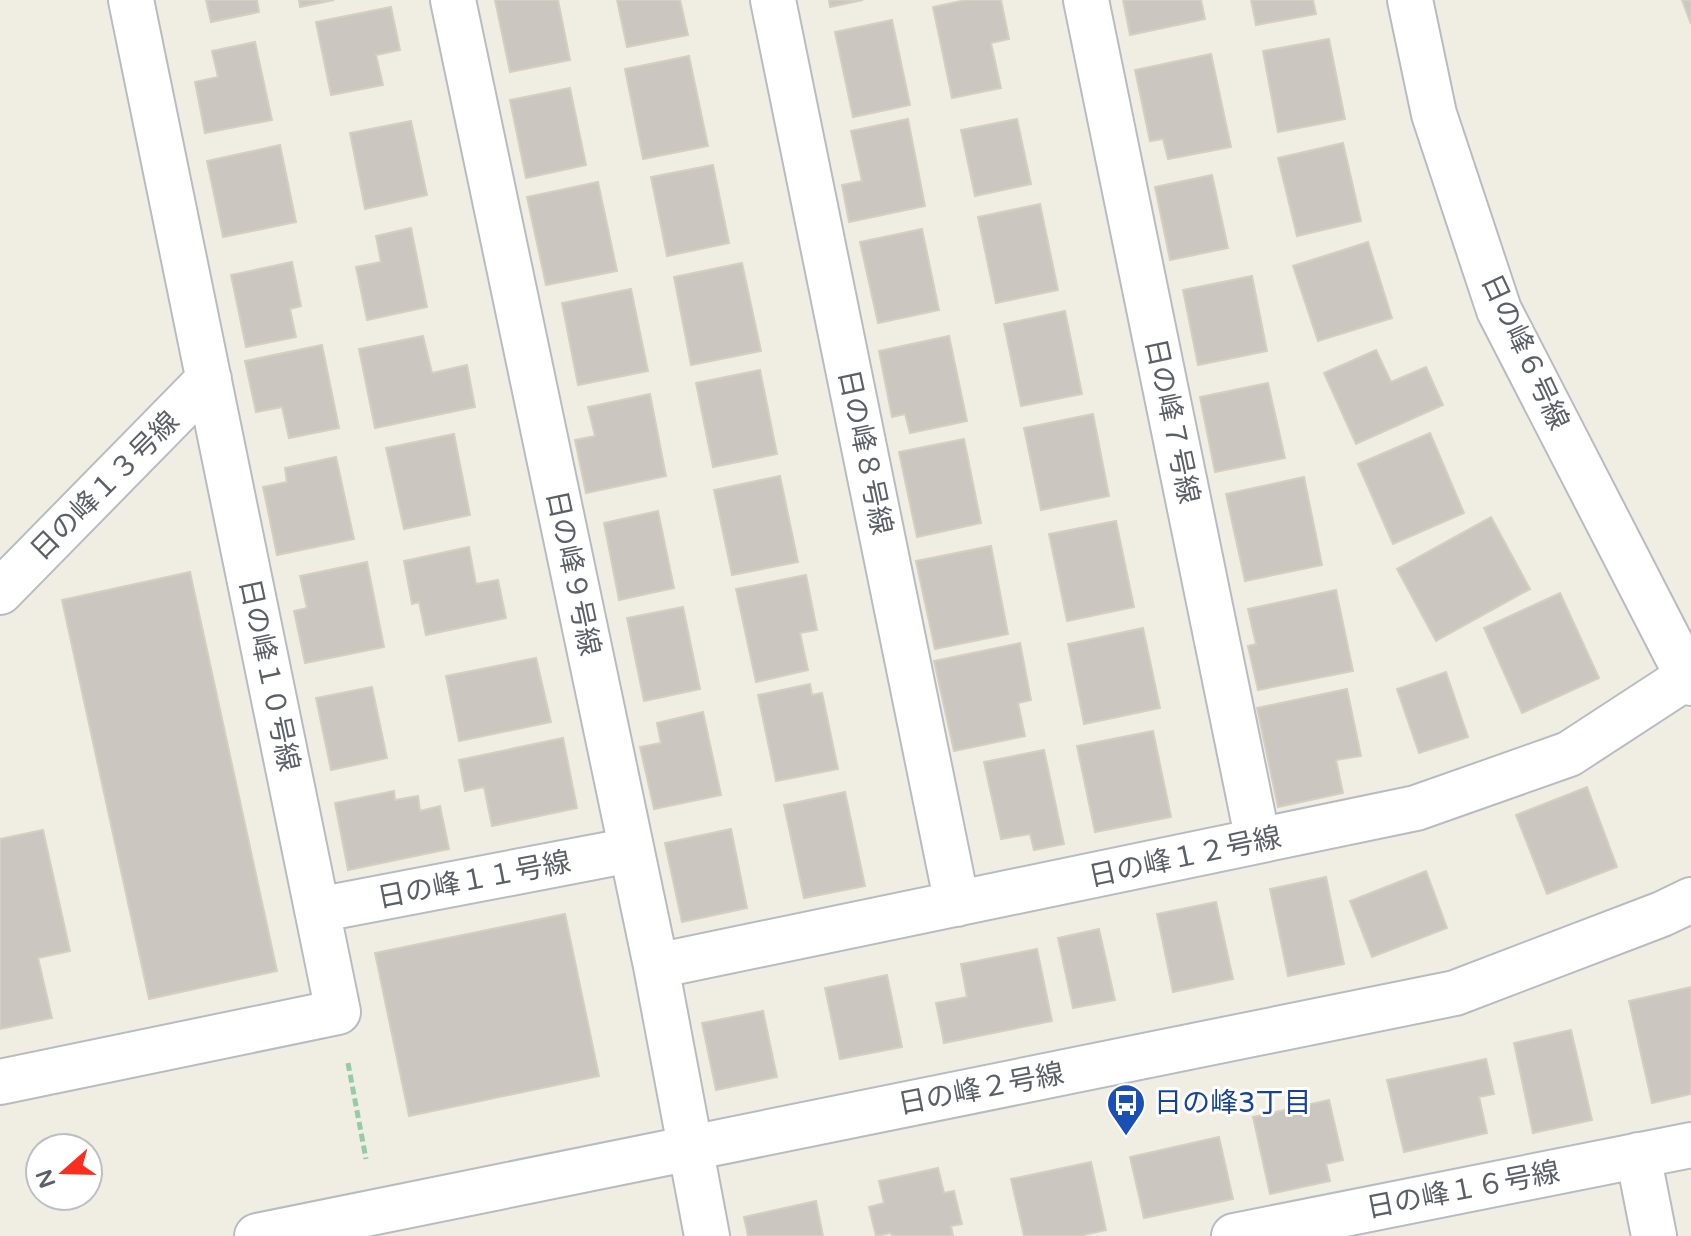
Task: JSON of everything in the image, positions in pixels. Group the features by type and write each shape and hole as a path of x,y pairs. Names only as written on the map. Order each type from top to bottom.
{"street":[{"name":"日の峰１０号線","path":"131,0 338,1012"},
{"name":"日の峰９号線","path":"453,0 656,966 690,1148"},
{"name":"日の峰８号線","path":"773,0 957,904"},
{"name":"日の峰７号線","path":"1086,0 1258,841"},
{"name":"日の峰６号線","path":"1410,0 1434,114 1499,310 1689,680"},
{"name":"日の峰１３号線","path":"0,592 209,379"},
{"name":"日の峰１２号線","path":"656,966 1416,808 1569,754 1689,680"},
{"name":"日の峰１１号線","path":"317,910 631,850"},
{"name":"日の峰２号線","path":"257,1236 378,1224 690,1148 1455,993 1691,900"},
{"path":"0,1082 338,1012"},
{"name":"日の峰１６号線","path":"1234,1236 1336,1226 1691,1145"},
{"path":"690,1148 707,1236"},
{"path":"1638,1155 1654,1236"}],"path":[{"path":"338,1012 378,1224"}],"building":[{"path":"206,0 257,0 259,12 211,22"},
{"path":"299,0 334,0 300,7"},
{"path":"495,0 558,0 570,60 510,72"},
{"path":"617,0 680,0 688,35 627,47"},
{"path":"829,0 863,0 830,7"},
{"path":"966,0 1001,0 1009,39 991,43 1001,88 952,98 933,7"},
{"path":"1123,0 1201,0 1205,19 1130,35"},
{"path":"1251,0 1313,0 1316,14 1256,25"},
{"path":"1682,0 1691,0 1691,24"},
{"path":"391,7 400,50 376,55 383,85 331,95 316,22"},
{"path":"892,20 910,105 853,117 835,32"},
{"path":"1329,39 1345,119 1278,132 1263,51"},
{"path":"255,42 272,120 205,133 195,82 218,77 212,51"},
{"path":"1211,54 1231,147 1168,159 1163,139 1150,141 1135,70"},
{"path":"689,56 708,146 643,159 625,69"},
{"path":"570,88 586,165 526,178 510,100"},
{"path":"908,119 925,206 849,222 842,185 862,181 851,131"},
{"path":"1017,119 1031,184 975,196 961,130"},
{"path":"411,121 427,195 365,209 350,133"},
{"path":"1343,143 1361,221 1297,236 1278,158"},
{"path":"280,145 296,222 223,237 207,161"},
{"path":"713,165 729,243 667,256 651,177"},
{"path":"1212,175 1228,248 1170,260 1155,187"},
{"path":"598,182 617,271 546,285 527,197"},
{"path":"1040,204 1058,290 996,303 978,217"},
{"path":"411,228 427,307 367,320 356,267 381,262 376,236"},
{"path":"922,229 939,310 878,323 860,242"},
{"path":"1368,242 1392,318 1318,341 1293,266"},
{"path":"292,262 301,306 290,309 296,337 246,347 231,275"},
{"path":"742,263 761,351 691,365 674,277"},
{"path":"1252,276 1267,351 1198,365 1183,290"},
{"path":"631,289 648,371 578,385 562,303"},
{"path":"1065,311 1082,394 1021,406 1004,324"},
{"path":"423,336 432,373 467,365 475,407 375,428 359,349"},
{"path":"949,336 967,421 910,433 905,414 892,417 879,351"},
{"path":"322,345 339,428 289,438 282,407 256,412 245,361"},
{"path":"1376,350 1391,382 1426,367 1443,405 1356,444 1324,373"},
{"path":"760,370 777,454 713,467 696,383"},
{"path":"1268,383 1285,458 1215,472 1200,397"},
{"path":"650,394 666,476 586,493 575,440 595,436 588,407"},
{"path":"1093,414 1109,496 1041,510 1024,428"},
{"path":"1430,433 1464,513 1393,544 1358,464"},
{"path":"454,434 470,515 404,529 386,448"},
{"path":"964,439 981,523 917,537 899,452"},
{"path":"336,457 354,539 277,555 263,487 287,482 285,468"},
{"path":"780,476 798,562 732,575 714,490"},
{"path":"1304,477 1322,565 1245,581 1226,494"},
{"path":"658,511 674,588 619,600 604,523"},
{"path":"1491,517 1530,589 1436,641 1397,569"},
{"path":"1116,521 1134,607 1067,621 1049,534"},
{"path":"991,546 1008,634 935,649 916,561"},
{"path":"469,547 476,584 498,580 506,618 426,635 419,602 412,604 404,561"},
{"path":"367,562 384,647 305,663 294,611 307,608 300,576"},
{"path":"190,572 277,971 149,999 62,600"},
{"path":"806,575 817,630 800,633 808,670 756,682 736,589"},
{"path":"1336,590 1353,671 1258,690 1248,646 1256,644 1248,609"},
{"path":"1560,593 1599,678 1522,713 1484,628"},
{"path":"683,607 700,689 644,701 627,618"},
{"path":"1143,628 1160,708 1084,724 1068,644"},
{"path":"1020,643 1031,700 1018,703 1025,736 954,751 934,661"},
{"path":"536,658 551,722 459,741 446,676"},
{"path":"1446,672 1468,737 1419,753 1397,689"},
{"path":"810,684 812,695 822,693 838,769 776,781 758,695"},
{"path":"372,687 387,758 331,770 316,698"},
{"path":"1347,689 1361,756 1336,760 1343,793 1278,807 1257,708"},
{"path":"703,712 721,795 654,809 640,747 661,743 657,723"},
{"path":"1153,731 1171,817 1095,832 1077,746"},
{"path":"563,738 577,808 492,826 484,787 465,791 459,760"},
{"path":"1044,750 1064,844 1034,850 1030,834 1001,839 984,762"},
{"path":"1587,787 1617,867 1547,894 1516,815"},
{"path":"394,791 395,800 418,796 420,811 440,806 449,849 348,870 335,803"},
{"path":"845,792 865,886 804,898 784,805"},
{"path":"731,829 747,908 682,922 665,843"},
{"path":"43,830 70,951 38,958 52,1018 0,1029 0,839"},
{"path":"1426,871 1447,928 1372,957 1350,901"},
{"path":"1326,877 1344,964 1288,976 1270,889"},
{"path":"1216,902 1233,979 1173,992 1157,914"},
{"path":"565,914 599,1076 409,1116 375,953"},
{"path":"1099,929 1115,1000 1073,1008 1058,938"},
{"path":"1037,949 1052,1021 944,1043 936,1003 967,997 961,964"},
{"path":"887,975 902,1047 840,1059 825,988"},
{"path":"1691,987 1691,1094 1652,1103 1629,1001"},
{"path":"763,1011 777,1077 716,1090 702,1023"},
{"path":"1571,1030 1592,1120 1533,1133 1514,1043"},
{"path":"1486,1059 1494,1094 1479,1097 1487,1133 1404,1152 1387,1080"},
{"path":"1329,1100 1343,1160 1326,1164 1330,1181 1270,1194 1253,1117"},
{"path":"1219,1137 1233,1199 1144,1218 1130,1157"},
{"path":"1091,1162 1106,1230 1079,1236 1024,1236 1011,1179"},
{"path":"938,1168 944,1193 954,1191 962,1224 951,1226 953,1236 892,1236 891,1233 876,1236 869,1207 884,1203 879,1181"},
{"path":"816,1201 823,1236 748,1236 744,1217"}],"place":[{"name":"日の峰3丁目","path":"1126,1137"}]}
